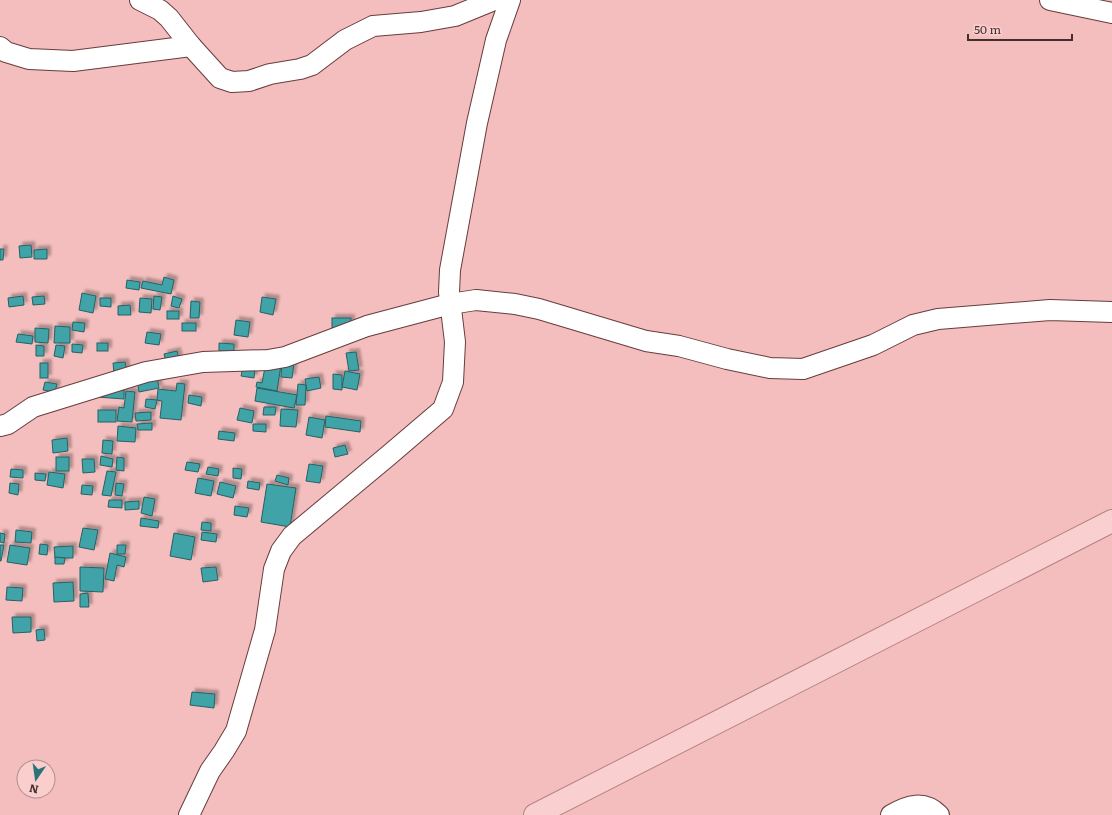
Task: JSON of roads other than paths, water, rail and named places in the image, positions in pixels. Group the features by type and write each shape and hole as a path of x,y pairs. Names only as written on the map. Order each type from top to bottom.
{"main road":[{"path":"535,815 1112,521"}],"street":[{"path":"140,0 160,10 169,18 191,46 220,78 232,82 250,81 270,74 300,69 312,65 345,40 373,26 422,22 455,16 494,0"},
{"path":"189,815 210,771 236,731 265,630 274,569 281,551 292,536 443,409 453,382 455,342 449,292 450,270 477,123 496,40 510,0"},
{"path":"1050,0 1112,13"},
{"path":"0,46 6,52 29,59 74,61 191,46"},
{"path":"0,426 8,424 33,407 146,372 203,362 268,360 284,357 367,326 450,304 476,300 515,304 539,309 646,341 679,346 727,359 770,368 803,369 873,345 913,325 938,319 1050,310 1112,312"},
{"path":"891,815 910,806 924,805 934,810 939,815"}]}
